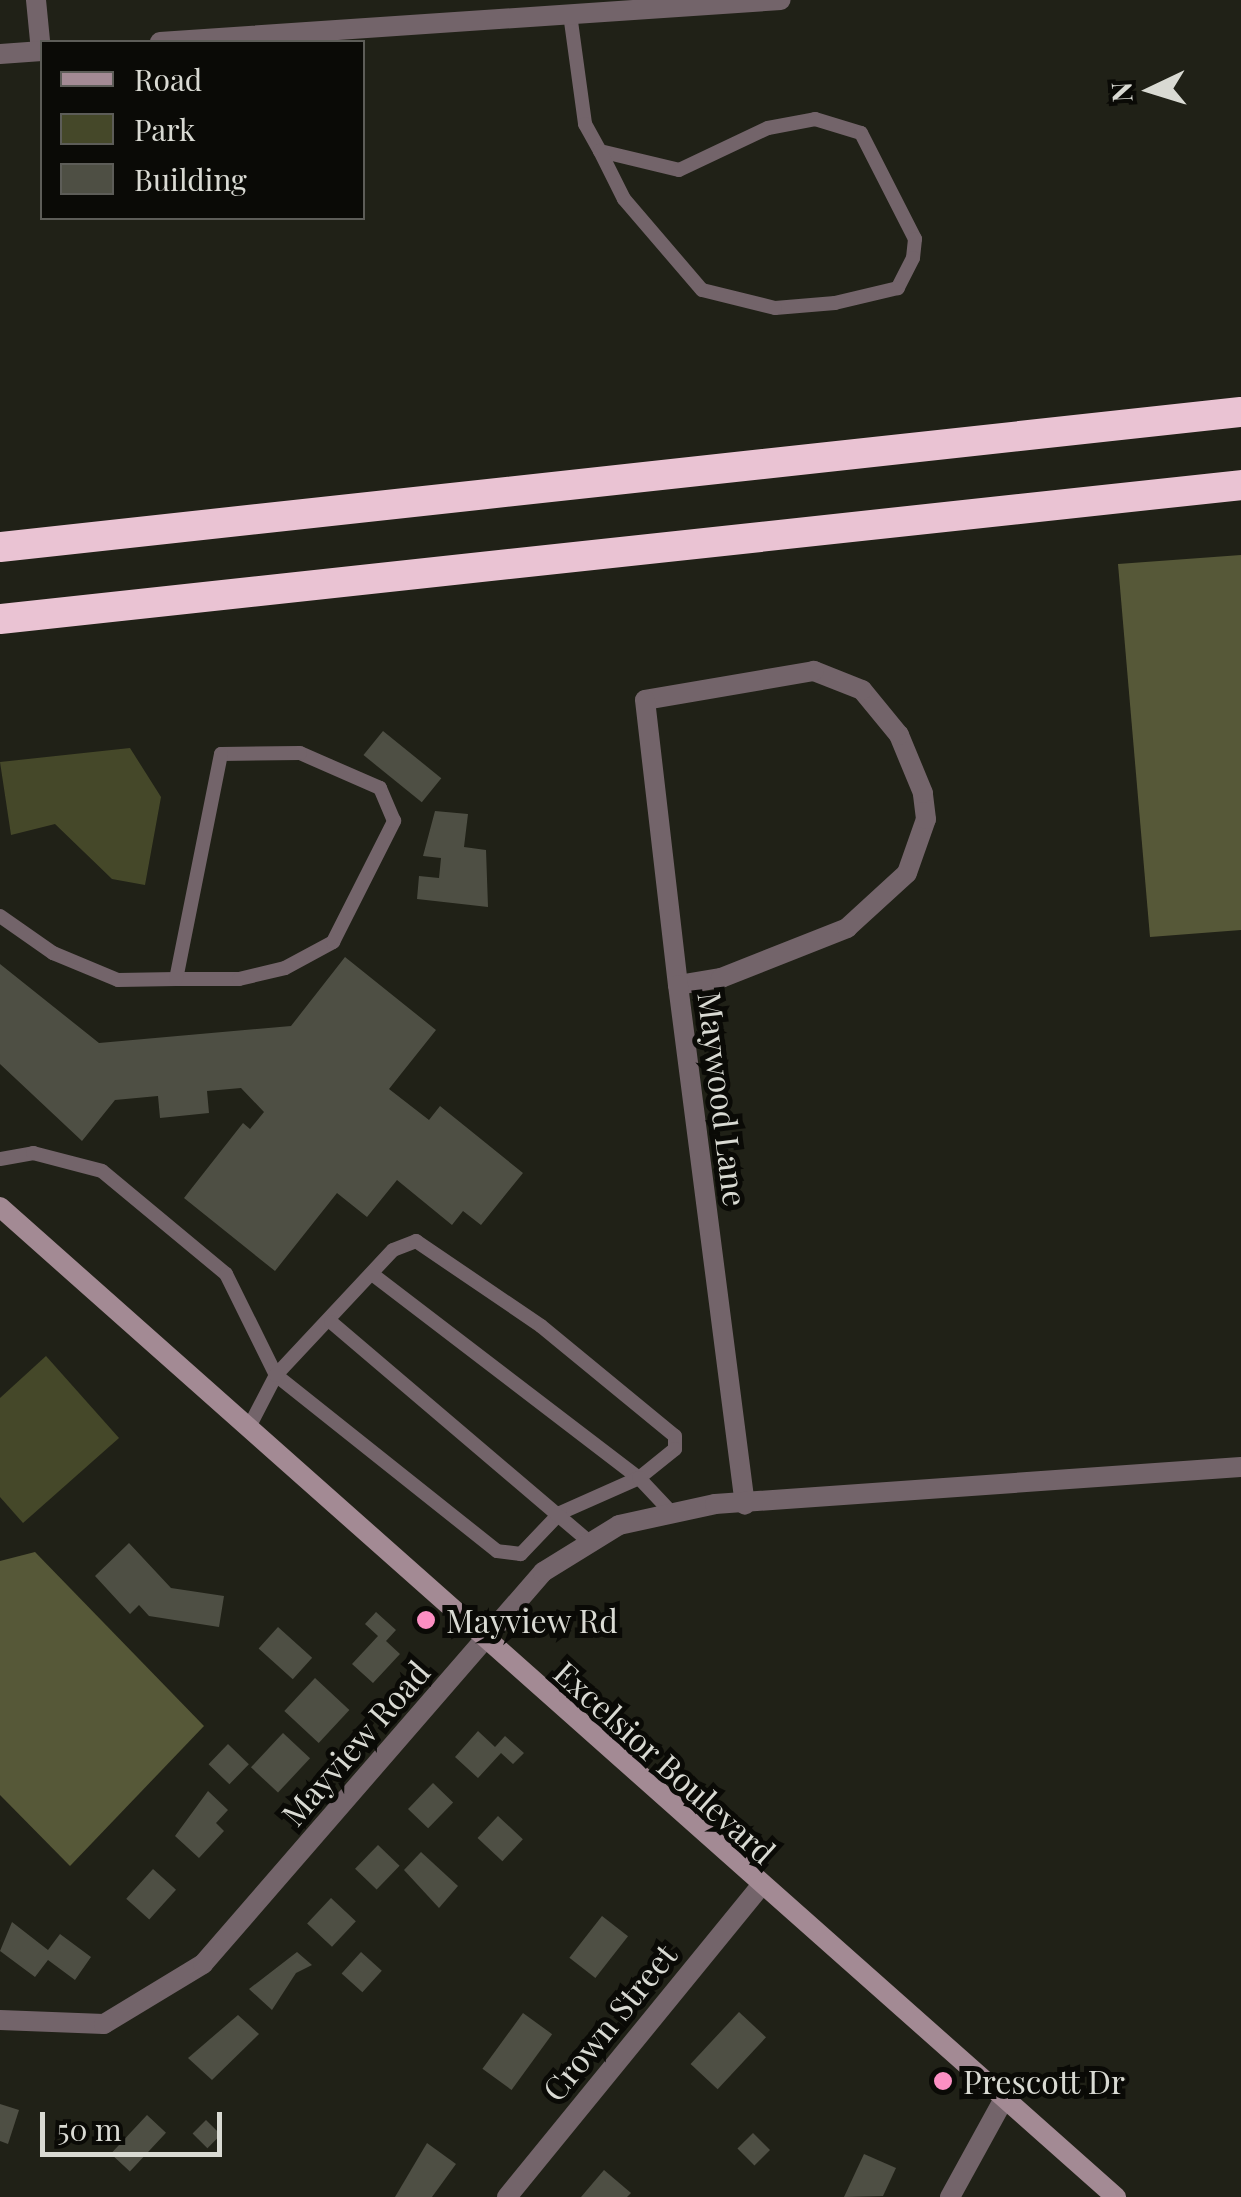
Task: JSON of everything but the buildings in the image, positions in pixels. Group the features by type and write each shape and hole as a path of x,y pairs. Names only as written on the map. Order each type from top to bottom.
{"highway":[{"path":"0,547 1241,412"},
{"path":"0,619 1241,486"}],"main road":[{"name":"Excelsior Boulevard","path":"0,1208 760,1887 1116,2197"}],"street":[{"path":"36,0 41,40"},
{"path":"183,40 546,8 570,14 781,0"},
{"path":"0,54 40,51"},
{"name":"Maywood Lane","path":"678,986 721,978 880,905 919,846 923,793 899,735 840,678 814,671 645,700 678,986 745,1506"},
{"name":"Mayview Road","path":"0,2020 104,2024 164,1995 203,1964 543,1572 587,1540 669,1510 1241,1468"},
{"name":"Crown Street","path":"507,2197 760,1887"},
{"path":"950,2197 1005,2098"}],"lane":[{"path":"570,14 585,124 624,199 702,290 775,308 835,303 898,288 913,258 915,240 861,134 814,119 768,128 680,170 600,151"},
{"path":"0,916 52,953 118,980 176,980 285,968 333,942 394,821 380,788 300,753 221,754 176,980"},
{"path":"0,1159 33,1153 102,1171 226,1274 276,1376 497,1551 522,1554 560,1514 639,1478 675,1449 675,1436 542,1326 416,1241 372,1274 331,1322 276,1376 248,1429"},
{"path":"372,1274 639,1478 669,1510"},
{"path":"331,1322 587,1540"}],"green space":[{"path":"1241,555 1241,930 1150,937 1118,564"},
{"path":"130,748 161,797 145,885 112,879 55,824 11,835 0,762"},
{"path":"46,1356 119,1438 23,1523 0,1497 0,1398"},
{"path":"35,1552 204,1726 70,1866 0,1795 0,1561"}],"place":[{"name":"Mayview Rd","path":"426,1620"},
{"name":"Prescott Dr","path":"943,2081"}]}
